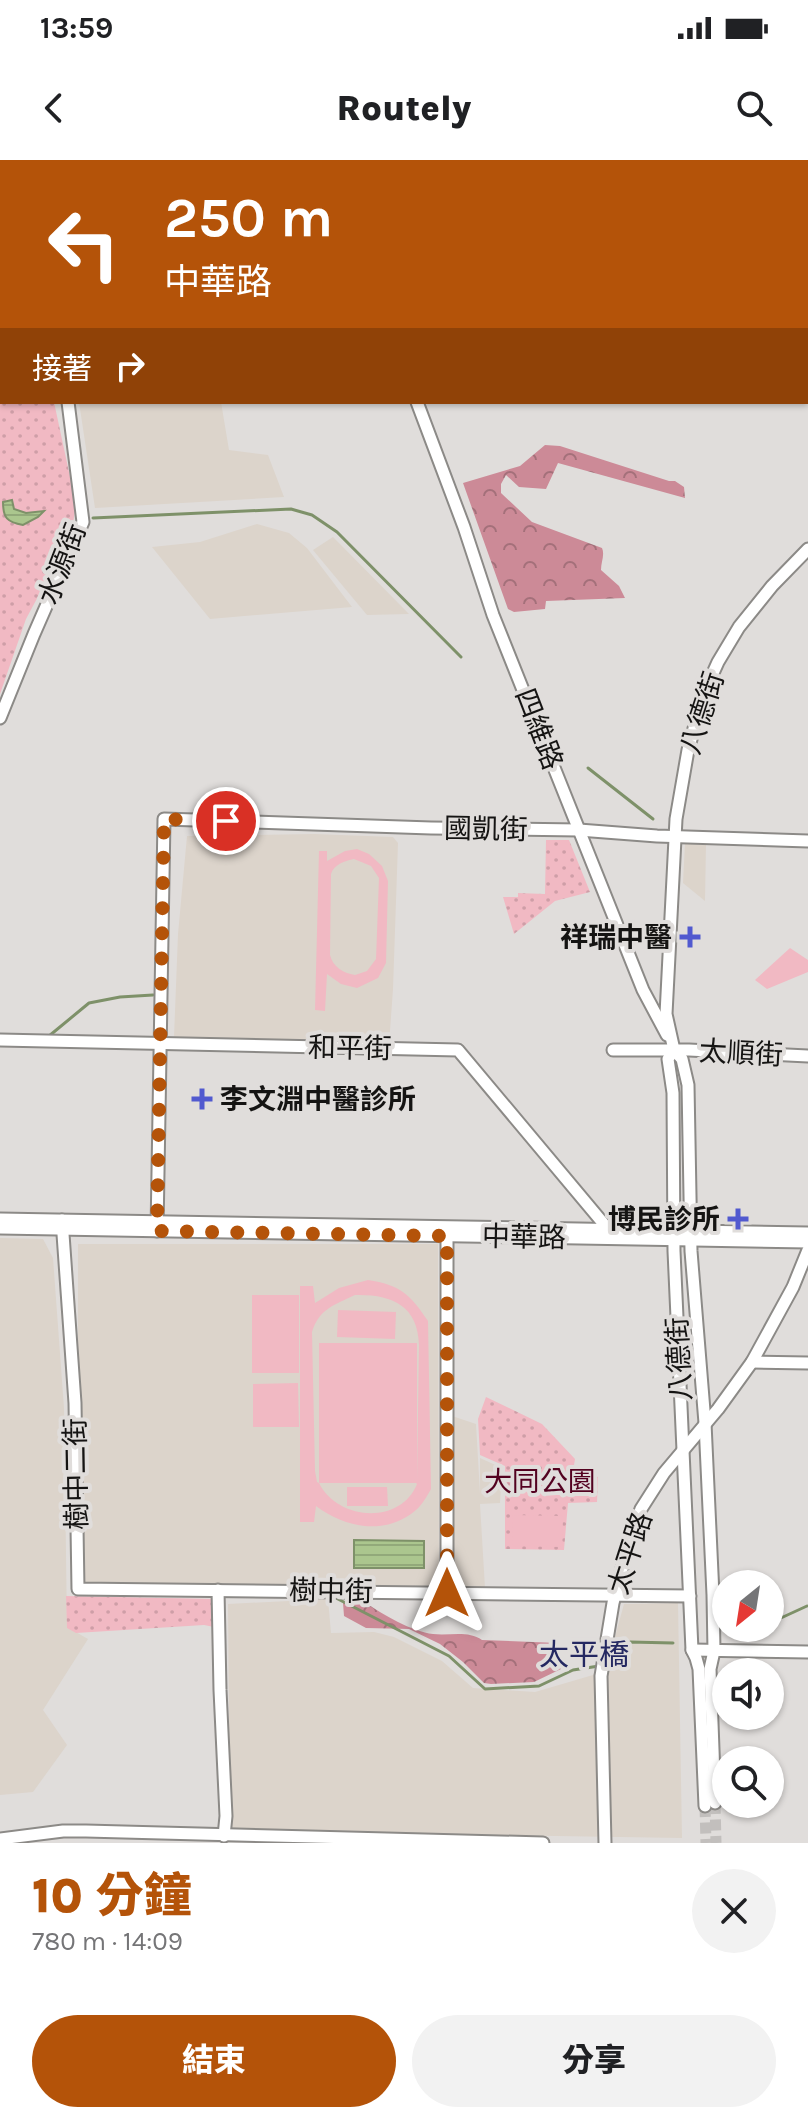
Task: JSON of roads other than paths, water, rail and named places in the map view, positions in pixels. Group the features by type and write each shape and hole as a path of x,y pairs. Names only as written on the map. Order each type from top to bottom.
{"street":[{"name":"水源街","path":"0,718 83,522 68,404"},
{"name":"四維路","path":"418,404 493,615 643,990 674,1050"},
{"name":"八德街","path":"674,1050 668,1059 673,1093 674,1236 692,1650 705,1669 714,1651 705,1423 691,1236 688,1085 682,1059 674,1050 666,1014 677,810 688,750 704,693 718,662 763,596 808,549"},
{"name":"國凱街","path":"160,1043 164,819 579,830 808,841"},
{"name":"和平街","path":"0,1040 458,1050 608,1234"},
{"path":"157,1226 160,1043"},
{"name":"太順街","path":"613,1050 808,1056"},
{"name":"中華路","path":"0,1219 248,1233 447,1231 691,1236 808,1233"},
{"name":"中華路","path":"0,1228 62,1224"},
{"name":"樹中二街","path":"62,1224 75,1403 78,1589 218,1590"},
{"path":"447,1231 447,1593"},
{"name":"中華路","path":"691,1236 808,1242"},
{"name":"太平路","path":"605,1843 602,1670 613,1603 629,1542 641,1509 664,1473 718,1409 752,1362 793,1287 808,1250"},
{"path":"752,1362 808,1363"},
{"path":"218,1590 226,1816 224,1836"},
{"name":"樹中街","path":"218,1590 690,1596"},
{"path":"692,1650 808,1652"},
{"path":"705,1669 710,1804"},
{"path":"0,1839 63,1831 543,1843"}],"waterway":[{"path":"93,518 291,509 312,515 337,532 461,657"},
{"path":"588,768 653,819"},
{"path":"49,1036 89,1003 153,995"},
{"path":"334,1597 449,1656 485,1689 539,1686 573,1670 599,1666"},
{"path":"784,1617 807,1606"},
{"path":"607,1665 630,1642 673,1643"}],"tunnel":[{"path":"705,1806 706,1843"},
{"path":"715,1818 716,1843"}],"place":[{"name":"祥瑞中醫","path":"690,937"},
{"name":"李文淵中醫診所","path":"202,1099"},
{"name":"博民診所","path":"738,1219"}],"district":[{"name":"太平橋","path":"584,1655"}],"park label":[{"name":"大同公園","path":"540,1481"}]}
